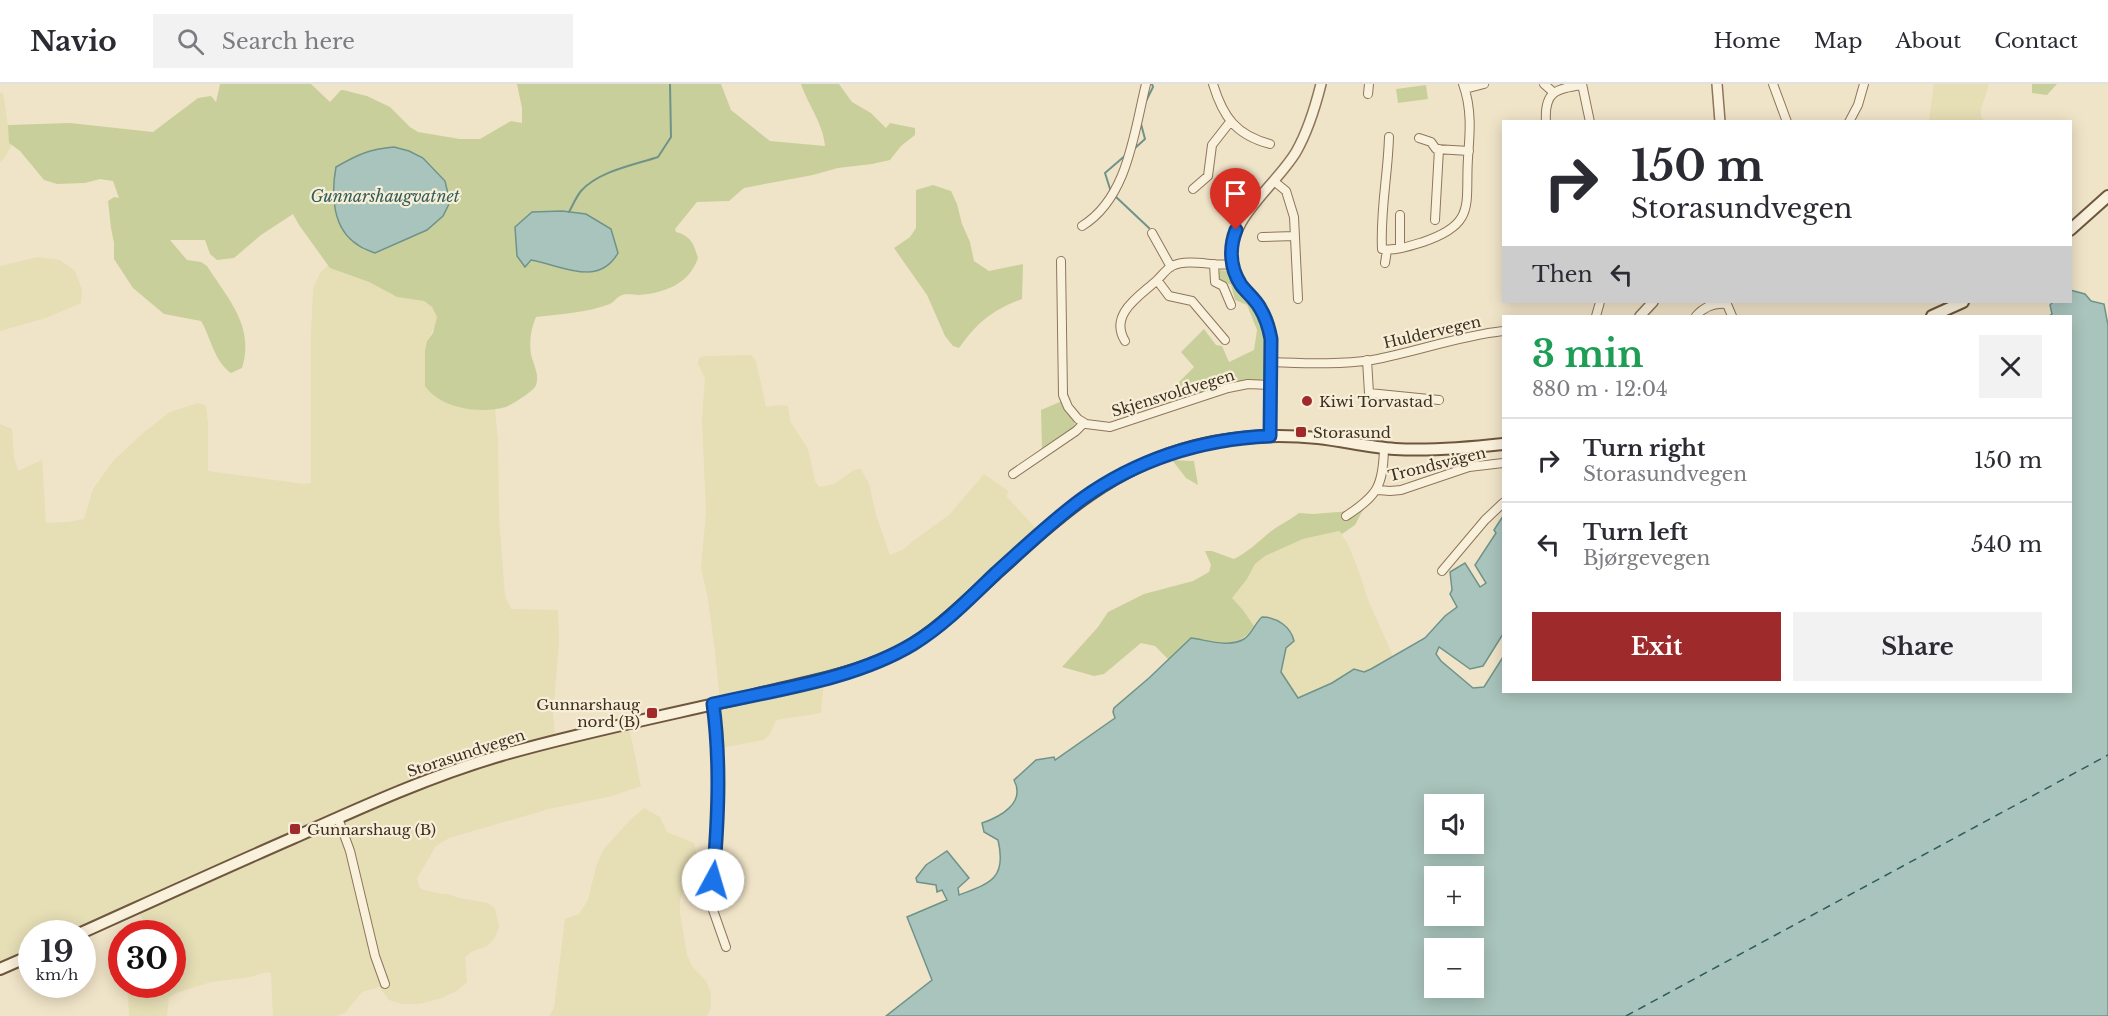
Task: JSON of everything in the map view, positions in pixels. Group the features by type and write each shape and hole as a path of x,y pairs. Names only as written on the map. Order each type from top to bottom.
{"main road":[{"path":"2072,228 2108,196"},
{"path":"1934,315 1961,303"},
{"name":"Storasundvegen","path":"96,926 412,786 482,761 839,675 893,655 931,631 1083,498 1147,463 1191,447 1228,440 1270,436 1318,438 1384,448 1443,449 1502,444"},
{"path":"0,969 18,961"}],"street":[{"path":"1082,226 1098,214 1118,186 1146,84"},
{"path":"1213,84 1217,98 1230,122 1256,140 1270,144"},
{"path":"1270,436 1271,339 1265,317 1256,302 1240,284 1232,264 1232,244 1236,230 1295,154 1308,128 1322,84"},
{"path":"1368,93 1369,84"},
{"path":"1389,137 1381,239 1382,249 1387,250 1434,238 1451,230 1457,224 1468,200 1469,112 1464,86 1485,84"},
{"path":"1544,84 1553,93"},
{"path":"1545,120 1546,105 1553,93 1582,84 1590,120"},
{"path":"1717,84 1720,120"},
{"path":"1773,84 1786,120"},
{"path":"1850,120 1858,105 1864,84"},
{"path":"1193,189 1208,176 1212,145 1230,122"},
{"path":"1419,138 1431,142 1436,149 1469,151"},
{"path":"1435,220 1439,149"},
{"path":"1275,182 1286,191 1294,217 1298,298"},
{"path":"1400,215 1400,248"},
{"path":"1152,232 1172,267"},
{"path":"1262,237 1295,236"},
{"path":"1385,263 1387,250"},
{"path":"1013,474 1076,431 1084,423 1073,414 1064,395 1061,261"},
{"path":"1125,341 1122,336 1122,315 1130,304 1172,267 1191,263 1232,264"},
{"path":"1214,264 1215,282 1223,286 1231,305"},
{"path":"1157,280 1169,297 1192,301 1225,340"},
{"path":"1641,315 1652,303"},
{"path":"1697,315 1714,304 1725,303"},
{"name":"Huldervegen","path":"1271,362 1310,363 1367,360 1467,336 1502,331"},
{"name":"Huldervegen","path":"1367,360 1369,393 1439,400"},
{"name":"Skjensvoldvegen","path":"1084,423 1110,427 1228,388 1248,384 1270,385"},
{"name":"Trondsvågen","path":"1346,516 1378,490 1383,469 1384,448"},
{"name":"Trondsvågen","path":"1378,490 1401,490 1470,467 1502,463"},
{"path":"1442,571 1502,503"},
{"path":"713,704 716,723 718,815 713,910 726,947"},
{"path":"338,818 350,851 375,956 385,984"}],"shaded area":[{"path":"1934,84 1989,84 1981,109 1981,117 1984,120 1929,120"},
{"path":"3,92 11,146 0,162 0,93"},
{"path":"38,257 60,260 75,271 82,290 81,303 46,318 0,331 0,266"},
{"path":"328,265 369,282 397,297 424,301 432,307 437,317 436,326 427,341 488,409 495,408 505,596 511,609 558,610 559,643 553,715 555,736 626,724 631,736 641,786 612,796 549,809 449,838 436,846 417,878 421,889 488,903 495,909 499,926 495,938 487,946 465,957 467,982 458,990 442,998 419,1004 402,1004 389,1000 379,987 362,992 345,1013 336,1016 273,1016 271,973 211,982 186,990 186,920 144,920 135,909 96,927 96,920 18,920 18,956 0,964 0,424 12,429 14,458 18,471 42,460 46,523 84,519 93,489 113,461 170,412 198,403 206,406 208,471 304,484 311,483 311,335 313,289 320,273"},
{"path":"751,355 756,361 766,407 788,406 790,421 808,449 815,481 819,487 834,484 854,470 861,469 869,484 876,515 890,555 904,549 949,515 984,474 1008,491 1007,497 1041,534 906,648 824,679 821,713 776,720 770,734 764,740 721,748 718,741 719,691 715,652 708,599 701,568 706,512 702,420 705,378 698,364 699,358 706,356"},
{"path":"1339,531 1348,544 1368,600 1393,656 1364,672 1354,669 1332,683 1298,698 1281,672 1286,648 1258,619 1254,626 1231,598 1247,579 1255,564 1265,556 1303,539"},
{"path":"644,808 660,817 667,832 694,843 697,856 695,871 680,899 680,914 687,955 692,966 706,981 711,994 711,1008 707,1016 549,1016 554,1008 565,919 579,914 588,900 596,867 603,850"},
{"path":"128,998 169,998 167,1016 129,1016"}],"green space":[{"path":"220,84 311,84 330,102 341,90 367,96 390,107 418,132 460,139 480,139 511,121 522,123 522,108 517,84 721,84 731,110 770,141 825,146 818,122 801,84 839,84 852,102 871,113 886,128 890,123 915,128 915,135 901,146 890,160 838,168 744,188 729,201 697,202 675,229 691,241 698,258 694,267 682,281 666,290 625,295 610,304 592,309 536,317 530,345 537,377 535,387 506,407 485,410 451,405 432,394 425,386 425,351 437,317 432,307 424,301 397,297 369,282 330,268 293,214 261,235 234,258 217,260 210,254 205,240 170,240 187,260 201,262 207,266 237,314 245,339 245,353 242,368 231,373 217,356 201,321 164,314 133,288 114,259 108,201 114,197 119,198 113,181 100,179 85,183 57,184 44,180 20,151 9,143 8,125 70,123 153,132 198,98 211,96 216,102","holes":["361,152 427,230 375,253","562,211 586,214 613,261 602,269 587,273 531,260"]},
{"path":"2032,84 2057,84 2047,95 2032,93"},
{"path":"1426,85 1428,99 1398,103 1396,89"},
{"path":"933,185 951,191 970,242 974,261 989,271 1023,264 1022,299 986,318 959,348 953,346 945,336 927,295 894,248 910,237 916,228 916,190"},
{"path":"1220,270 1228,271 1265,326 1266,372 1263,381 1218,386 1214,378 1208,381 1211,391 1178,403 1178,383 1194,367 1181,352 1204,329 1216,345 1222,346 1229,362 1254,350 1257,330 1247,305 1235,300 1231,285 1217,278"},
{"path":"1062,401 1073,419 1074,430 1042,451 1041,410"},
{"path":"1172,460 1194,461 1198,485 1186,478"},
{"path":"1363,510 1355,525 1342,534 1339,531 1303,539 1265,556 1255,564 1232,598 1254,626 1241,639 1218,643 1191,638 1169,660 1155,646 1141,643 1104,674 1094,676 1062,667 1098,627 1108,612 1144,594 1193,581 1209,572 1211,565 1205,551 1212,551 1234,559 1273,529 1299,513"}],"water":[{"name":"Gunnarshaugvatnet","path":"394,147 423,158 445,181 450,202 443,216 427,230 375,253 362,248 349,238 338,220 334,199 336,167 364,153"},
{"path":"562,211 586,214 611,229 618,253 610,264 600,270 590,272 578,272 531,260 525,267 517,256 515,227 532,212"},
{"path":"2072,291 2085,294 2091,301 2104,304 2108,325 2108,1016 886,1016 932,980 907,917 947,900 942,890 937,892 936,885 917,882 916,878 926,865 947,851 969,878 958,888 959,895 980,887 994,877 1000,863 998,840 984,832 982,823 1009,808 1017,796 1014,780 1036,760 1054,757 1055,760 1115,718 1114,708 1191,638 1211,642 1238,642 1247,637 1262,617 1283,624 1290,631 1294,641 1286,648 1281,672 1298,698 1332,683 1354,669 1364,672 1371,669 1425,638 1445,616 1457,607 1450,594 1452,590 1450,572 1465,563 1480,587 1486,583 1475,565 1496,533 1494,530 1502,518 1502,636 1483,666 1470,669 1439,647 1436,654 1473,688 1484,687 1502,659 1502,693 2072,693 2072,315 2050,315 2050,305 2052,303 2072,303"}],"waterway":[{"path":"569,212 581,191 597,178 658,157 671,137 670,84"},
{"path":"1145,103 1153,87 1152,84"},
{"path":"1134,149 1145,139 1141,124"},
{"path":"1111,192 1105,173 1127,154"},
{"path":"1115,196 1149,228"}],"ferry route":[{"path":"1626,1016 2108,755"}],"place":[{"name":"Kiwi Torvastad","path":"1307,401"},
{"name":"Storasund","path":"1301,432"},
{"name":"Gunnarshaug nord (B)","path":"652,713"},
{"name":"Gunnarshaug (B)","path":"295,829"}],"route":[{"path":"713,880 718,815 716,723 713,704 839,675 893,655 931,631 1068,509 1119,476 1191,447 1247,437 1270,436 1271,339 1265,317 1256,302 1240,284 1234,271 1231,254 1236,230"}]}
